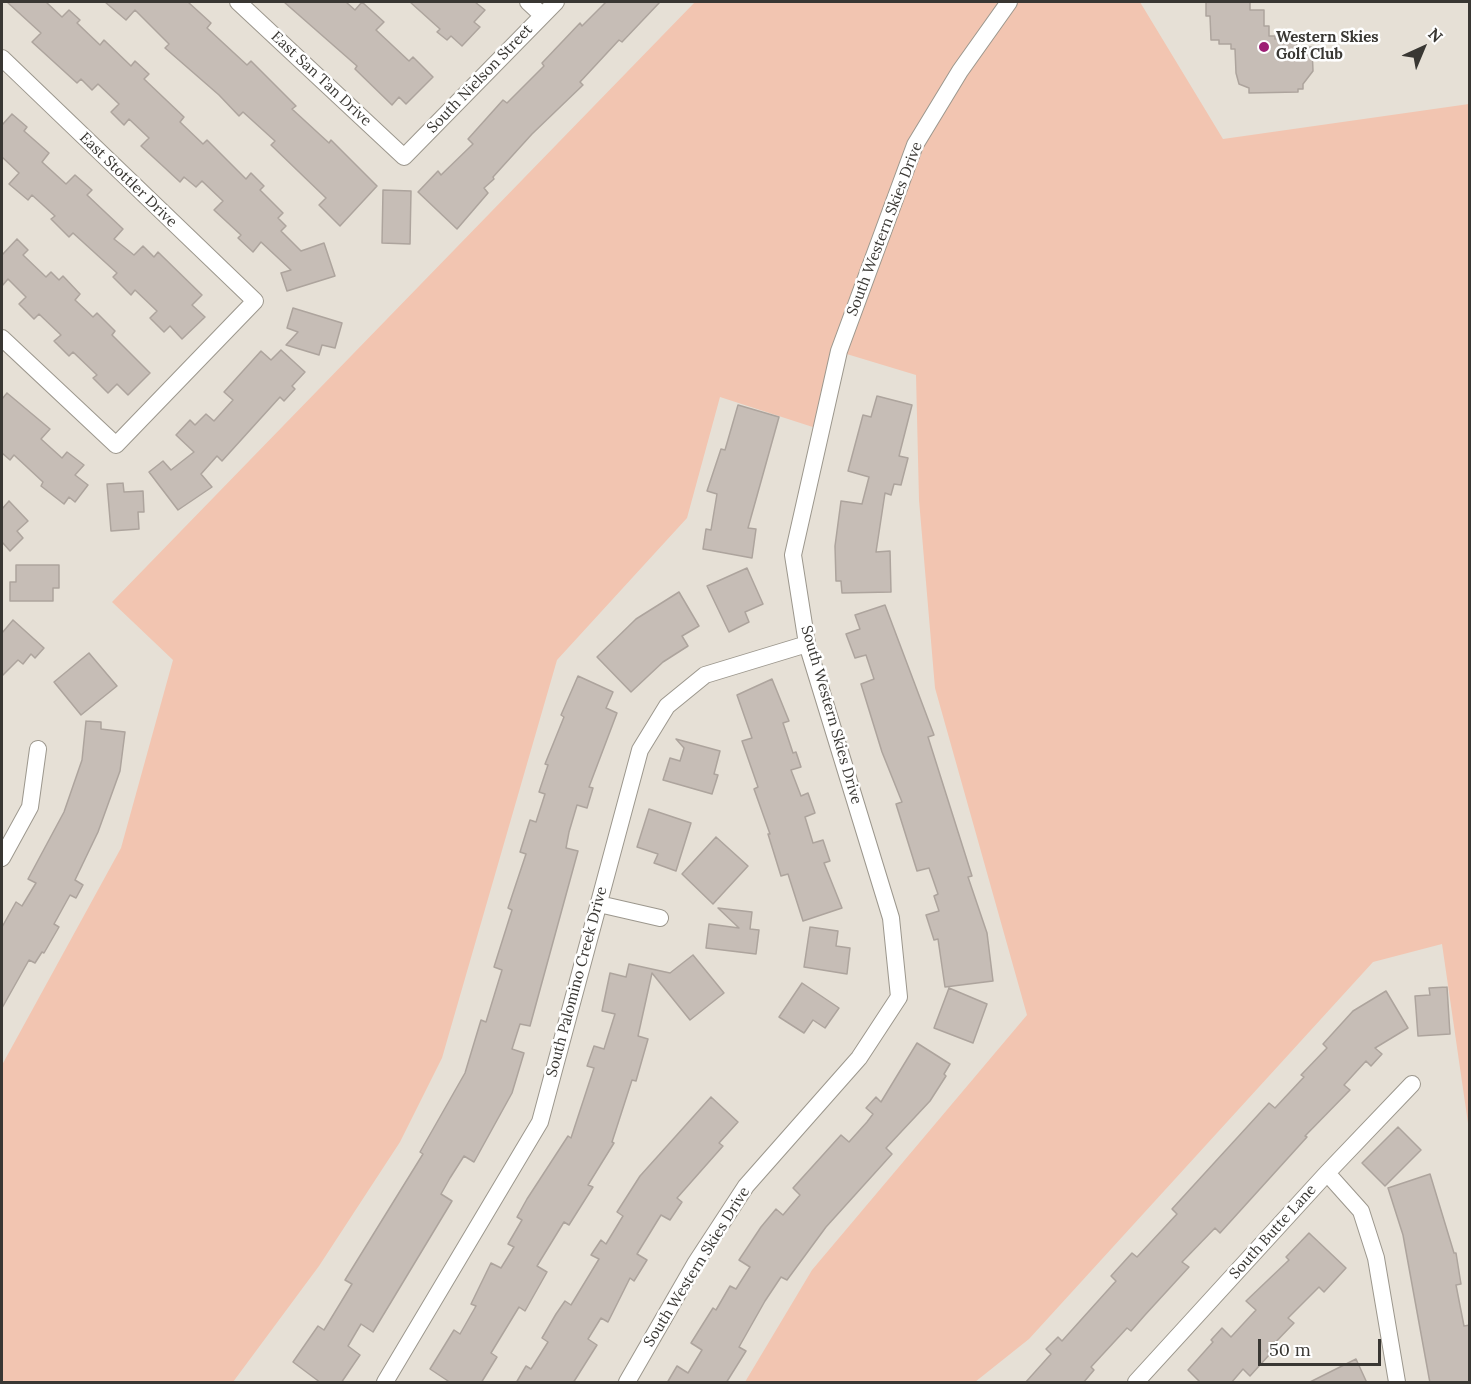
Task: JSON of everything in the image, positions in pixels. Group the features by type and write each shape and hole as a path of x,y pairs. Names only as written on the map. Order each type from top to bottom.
{"street":[{"name":"East San Tan Drive","path":"238,2 404,157"},
{"path":"528,2 542,15"},
{"name":"South Nielson Street","path":"404,157 556,2"},
{"name":"South Western Skies Drive","path":"627,1383 695,1264 746,1186 859,1058 899,997 891,918 807,644 793,555 839,351 915,145 960,71 1010,2"},
{"name":"East Stottler Drive","path":"2,58 255,301 116,445 2,338"},
{"name":"South Palomino Creek Drive","path":"385,1383 540,1122 640,750 667,706 705,675 807,644"},
{"path":"2,858 30,807 38,749"},
{"path":"599,904 660,918"},
{"name":"South Butte Lane","path":"1136,1383 1327,1173 1412,1084"},
{"path":"1327,1173 1361,1211 1376,1258 1397,1383"}],"shaded area":[{"path":"695,2 1140,2 1223,139 1469,104 1469,1130 1442,944 1373,962 1029,1339 975,1382 745,1382 812,1270 1027,1015 935,688 919,500 916,375 840,352 822,430 720,397 687,518 557,660 442,1058 400,1142 319,1266 233,1382 2,1382 2,1065 121,848 173,660 112,602"}],"building":[{"path":"7,2 46,2 62,17 69,10 80,20 77,23 100,45 104,40 131,66 135,61 149,74 144,79 184,117 180,122 203,144 207,140 246,179 251,173 264,186 260,190 283,213 278,218 286,226 281,231 301,251 324,243 335,276 287,291 281,273 291,270 261,242 253,252 238,238 241,235 214,210 223,201 202,181 196,187 184,177 180,182 141,146 149,138 129,119 124,125 111,112 119,104 98,84 92,90 81,79 77,83 32,42 41,33"},
{"path":"105,2 188,2 211,23 207,28 247,65 251,61 296,106 292,109 329,143 331,140 377,186 340,226 319,205 326,198 271,145 275,141 243,112 239,116 219,95 165,48 169,44 135,10 126,20"},
{"path":"284,2 346,2 355,10 362,2 384,22 376,30 409,61 413,57 433,77 406,104 399,97 392,105 355,69 357,66"},
{"path":"410,2 475,2 485,10 474,22 480,27 462,46 451,36 447,40 437,32 440,29"},
{"path":"606,2 660,2 622,42 619,40 580,82 583,85 532,134 493,177 494,179 484,188 488,193 457,229 418,192 438,171 441,175 473,144 468,139 503,100 507,103 544,66 542,63 580,23 582,26"},
{"name":"Western Skies Golf Club","path":"1206,2 1250,2 1250,10 1264,10 1264,26 1269,26 1269,36 1275,36 1275,39 1296,39 1297,48 1312,47 1313,71 1303,84 1303,89 1298,89 1298,92 1249,93 1249,88 1239,84 1235,49 1231,49 1231,44 1219,44 1219,40 1211,40 1210,16 1206,16"},
{"path":"12,114 27,127 24,131 49,153 42,162 66,184 75,175 92,190 87,195 123,229 114,239 134,255 143,246 154,257 158,252 202,295 192,305 205,317 182,339 170,326 164,332 150,318 157,311 135,290 131,295 113,277 117,273 73,233 69,237 51,219 55,216 32,195 28,200 9,184 19,173 2,157 2,125"},
{"path":"383,190 411,191 410,244 382,243"},
{"path":"17,239 28,250 23,255 46,277 51,272 59,280 63,276 80,294 75,300 93,317 97,313 115,331 112,335 150,373 128,395 117,384 108,393 93,378 97,375 73,352 69,356 54,341 61,335 39,314 34,319 19,304 26,297 8,279 2,286 2,255"},
{"path":"293,308 342,323 335,348 322,345 319,355 286,345 298,332 287,328"},
{"path":"281,350 305,372 292,386 295,389 284,401 280,397 222,461 217,456 201,474 212,487 178,510 149,472 163,461 171,470 194,452 176,435 190,420 195,425 206,414 214,421 233,400 224,392 261,351 271,360"},
{"path":"7,393 50,429 41,439 62,458 67,452 84,465 75,475 88,485 75,502 69,497 64,504 41,486 43,482 14,455 10,460 2,453 2,399"},
{"path":"877,396 912,405 899,456 908,458 901,485 894,484 891,495 885,493 876,552 890,551 891,592 842,593 841,581 836,581 835,546 841,501 862,504 869,477 848,471 863,415 871,417"},
{"path":"738,405 779,417 748,528 756,529 752,558 703,549 706,529 711,530 717,494 707,491 721,449 725,450"},
{"path":"123,483 124,492 143,491 144,512 138,512 139,529 111,531 107,484"},
{"path":"9,501 28,521 17,531 23,538 10,551 2,542 2,509"},
{"path":"16,565 59,565 59,588 53,588 53,601 10,601 10,582 16,582"},
{"path":"747,568 763,604 745,612 749,622 729,632 707,586"},
{"path":"679,592 699,626 682,636 688,646 663,662 631,692 597,657 636,619"},
{"path":"885,605 934,735 928,737 972,876 968,877 987,933 993,981 945,987 938,939 934,940 926,915 939,911 934,896 938,894 929,868 917,871 896,804 902,802 882,752 861,684 874,679 866,655 855,658 846,634 860,629 855,615"},
{"path":"13,620 44,648 35,658 31,654 23,664 18,660 2,676 2,633"},
{"path":"89,653 117,686 81,715 54,682"},
{"path":"578,676 613,692 606,708 617,713 589,787 593,788 587,808 577,805 569,832 566,848 578,851 530,1026 520,1024 512,1049 524,1053 512,1093 474,1162 464,1156 450,1178 441,1194 452,1201 373,1332 361,1324 348,1346 360,1355 341,1383 321,1383 293,1362 318,1326 324,1330 352,1284 345,1280 423,1154 420,1152 465,1073 481,1020 486,1022 502,970 494,967 512,910 508,908 526,854 520,852 530,820 536,822 545,794 539,792 548,765 545,764 564,717 561,715"},
{"path":"772,679 789,721 783,723 793,753 796,752 801,767 791,770 801,796 808,793 815,813 805,817 813,843 823,840 830,861 824,863 842,908 803,921 788,874 781,876 768,834 770,834 754,789 758,787 742,741 752,738 737,695"},
{"path":"86,721 101,722 101,729 125,732 120,771 98,832 75,880 83,885 76,898 70,895 54,924 59,927 44,953 42,952 35,963 29,960 2,1008 2,927 16,902 22,906 36,883 28,879 64,812 82,760"},
{"path":"676,739 720,751 714,774 718,775 712,794 663,780 670,758 680,761 684,748"},
{"path":"649,809 691,823 676,871 654,863 658,854 637,847"},
{"path":"716,837 748,866 713,904 682,874"},
{"path":"718,908 752,912 750,929 759,930 756,954 706,948 709,924 739,928"},
{"path":"810,927 838,931 836,946 850,948 847,974 804,967"},
{"path":"693,955 724,993 690,1020 652,973 638,1036 648,1039 636,1081 632,1080 612,1142 614,1143 588,1185 593,1187 569,1225 564,1222 537,1266 547,1272 525,1311 519,1307 491,1353 497,1357 481,1383 451,1383 430,1369 454,1330 460,1334 476,1306 471,1304 491,1263 501,1268 514,1247 508,1244 522,1220 517,1217 568,1136 571,1138 594,1068 587,1066 594,1046 604,1049 615,1014 602,1011 610,973 626,977 629,964 670,973"},
{"path":"802,983 839,1008 825,1028 813,1020 804,1033 779,1017"},
{"path":"1447,987 1450,1034 1418,1036 1415,996 1430,995 1429,988"},
{"path":"949,988 987,1004 973,1043 934,1028"},
{"path":"1386,991 1408,1028 1375,1048 1382,1054 1371,1066 1366,1061 1344,1085 1350,1090 1305,1136 1307,1137 1220,1233 1215,1228 1182,1262 1189,1267 1131,1331 1127,1328 1091,1367 1094,1370 1083,1383 1025,1383 1051,1354 1046,1349 1058,1337 1062,1341 1116,1281 1111,1276 1132,1253 1137,1257 1177,1214 1172,1209 1269,1103 1275,1108 1304,1077 1301,1075 1327,1048 1323,1044 1353,1011"},
{"path":"917,1043 950,1064 944,1074 946,1076 930,1101 886,1148 892,1154 826,1227 787,1280 781,1277 739,1347 746,1351 726,1383 667,1383 677,1366 688,1373 702,1350 691,1343 713,1308 716,1310 730,1286 736,1289 750,1267 739,1260 761,1227 776,1209 783,1215 800,1195 793,1188 841,1135 849,1142 867,1122 873,1114 866,1108 876,1097 881,1102"},
{"path":"711,1097 738,1122 719,1143 723,1146 677,1198 682,1202 670,1220 661,1215 637,1254 647,1260 634,1281 630,1278 608,1322 601,1318 588,1339 597,1345 573,1383 516,1383 526,1366 531,1369 548,1342 542,1338 556,1314 565,1301 571,1305 599,1259 591,1255 601,1240 606,1244 623,1216 617,1212 640,1176"},
{"path":"1398,1127 1421,1150 1385,1186 1362,1163"},
{"path":"1430,1174 1454,1253 1456,1253 1461,1284 1456,1285 1464,1326 1470,1325 1470,1383 1430,1383 1403,1235 1388,1188"},
{"path":"1309,1233 1346,1268 1324,1292 1319,1287 1288,1318 1294,1323 1267,1351 1270,1354 1250,1376 1243,1369 1231,1383 1201,1383 1188,1370 1213,1342 1211,1340 1222,1328 1231,1337 1256,1310 1246,1301 1289,1260 1286,1257"},
{"path":"1356,1359 1367,1383 1308,1383"}],"place":[{"name":"Western Skies Golf Club","path":"1264,47"}]}
